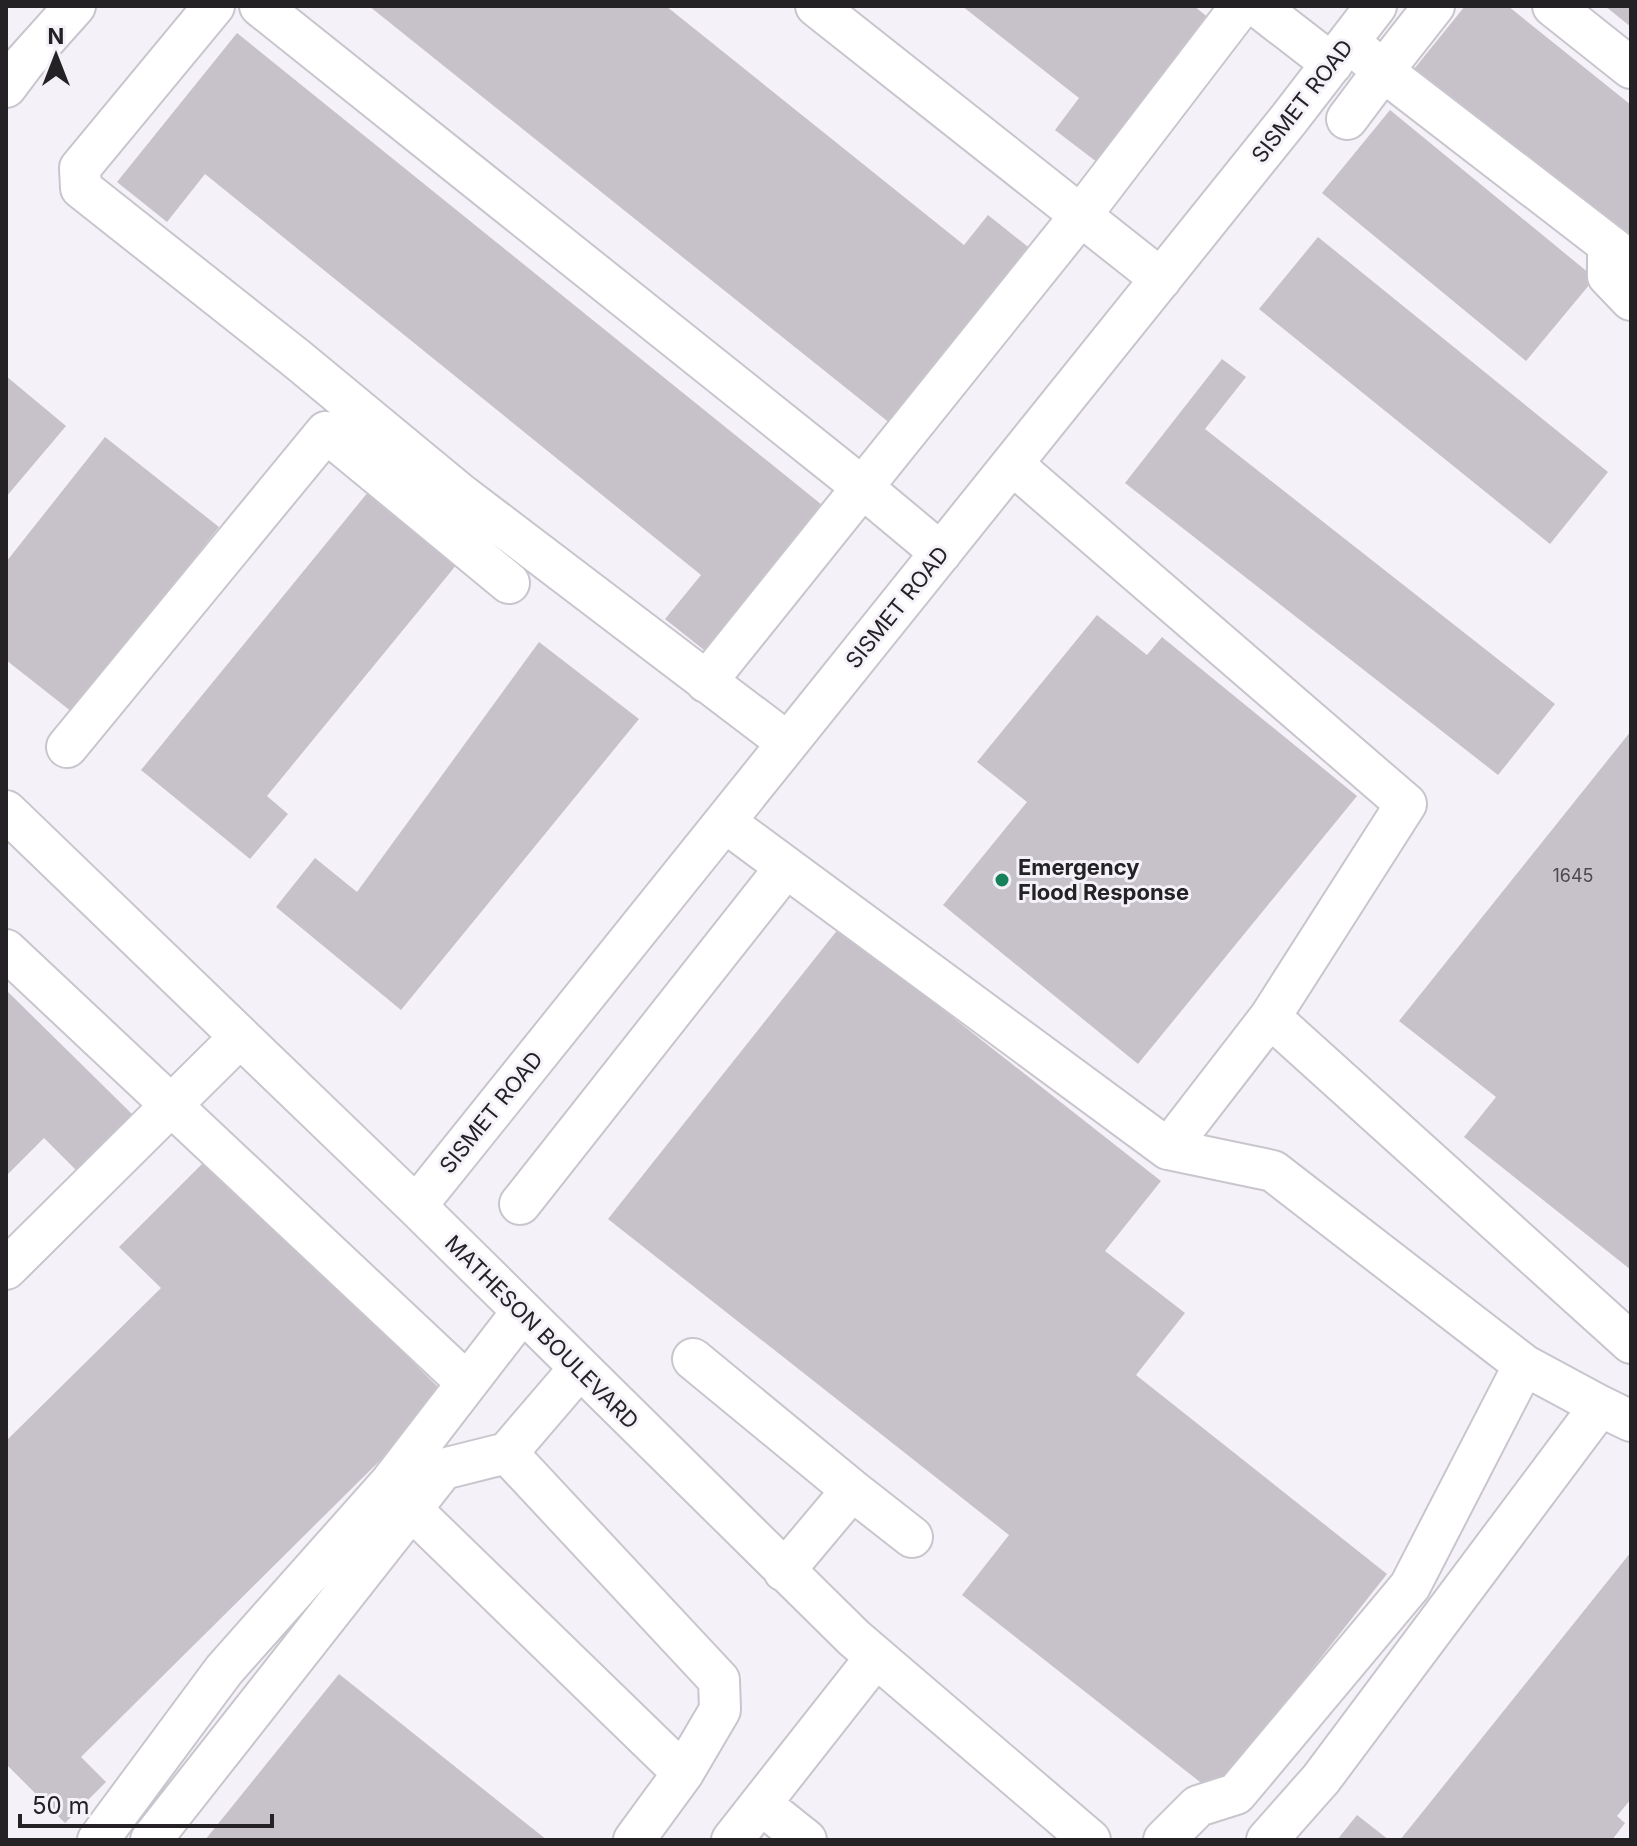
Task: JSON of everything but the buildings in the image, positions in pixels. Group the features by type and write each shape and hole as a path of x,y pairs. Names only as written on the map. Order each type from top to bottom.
{"street":[{"path":"12,67 75,6"},
{"path":"214,6 80,168 81,188 297,359 459,493 788,743"},
{"path":"260,6 941,553"},
{"path":"816,6 1161,279"},
{"path":"706,682 1081,215 1241,6"},
{"path":"1257,6 1340,53 1383,71 1620,254 1608,276 1631,300"},
{"name":"SISMET ROAD","path":"416,1206 1161,279 1376,6"},
{"path":"1347,119 1434,6"},
{"path":"1553,6 1631,68"},
{"path":"67,747 326,432 509,583"},
{"path":"1012,464 1406,804 1270,1017 1168,1149"},
{"name":"MATHESON BOULEVARD","path":"6,811 416,1206 784,1571 876,1657 1090,1840"},
{"path":"725,822 1168,1149 1273,1171 1524,1365 1616,1413 1321,1779 1267,1840"},
{"path":"520,1204 786,867"},
{"path":"6,950 467,1383"},
{"path":"1270,1017 1631,1343"},
{"path":"6,1269 240,1037"},
{"path":"98,1840 224,1670 391,1482 522,1312"},
{"path":"693,1359 912,1537"},
{"path":"1164,1840 1198,1806 1236,1794 1410,1586 1524,1365"},
{"path":"151,1840 443,1469 507,1453 579,1369"},
{"path":"507,1453 719,1680 720,1710 683,1773 634,1840"},
{"path":"784,1571 852,1490"},
{"path":"411,1509 683,1773"},
{"path":"732,1840 876,1657"},
{"path":"761,1804 806,1840"}],"place":[{"name":"Emergency Flood Response","path":"1002,880"}]}
